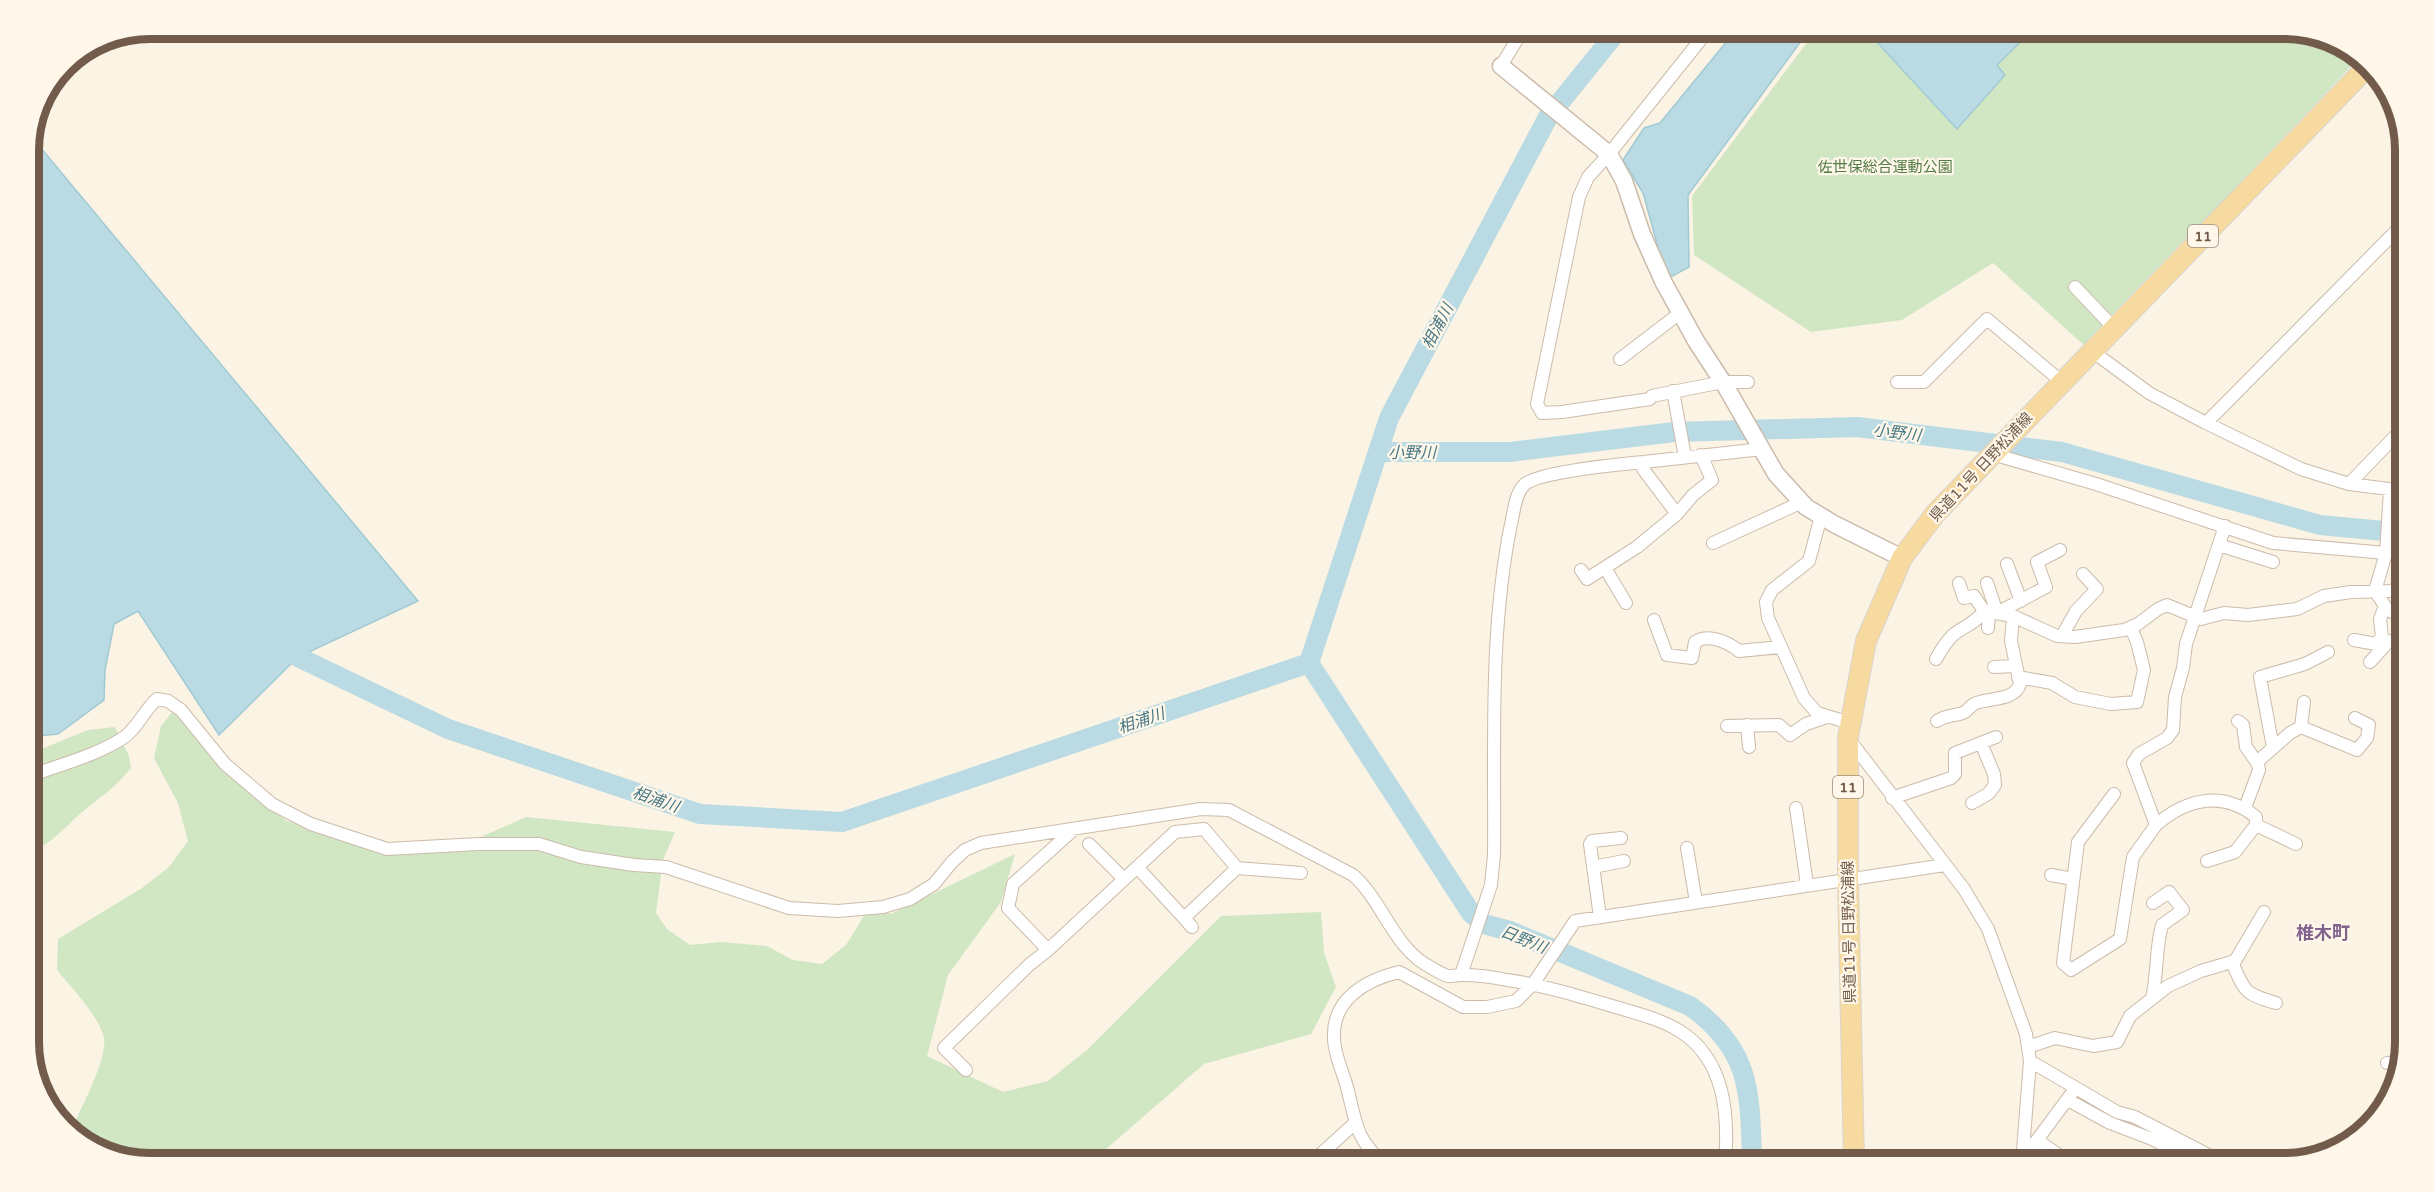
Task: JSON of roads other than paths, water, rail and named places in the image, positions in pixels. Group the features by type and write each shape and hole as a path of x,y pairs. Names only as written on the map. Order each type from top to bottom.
{"main road":[{"name":"県道11号 日野松浦線","path":"1854,1153 1848,880 1849,730 1866,641 1902,558 1935,514 2092,351 2110,323 2362,72"}],"street":[{"path":"1519,39 1506,70 1607,152 1624,181 1642,234 1664,283 1776,474 1802,502 1821,516 1902,558"},
{"path":"1701,39 1607,152 1588,177 1579,197 1537,404 1542,413 1562,412 1650,399 1652,396 1673,392 1748,382"},
{"path":"2206,423 2395,232"},
{"path":"2075,287 2110,323"},
{"path":"1620,359 1680,313"},
{"path":"1897,382 1924,382 1987,320 2062,382"},
{"path":"2092,351 2149,393 2301,469 2349,484 2395,492"},
{"path":"1673,392 1685,457"},
{"path":"2349,484 2395,436"},
{"path":"1461,975 1491,885 1494,855 1496,640 1506,548 1516,502 1523,485 1532,480 1586,468 1701,456 1761,446"},
{"path":"1992,453 2096,484 2273,543 2386,551"},
{"path":"1581,570 1587,579 1637,547 1677,514 1693,495 1712,480 1701,456"},
{"path":"1644,462 1643,469 1677,514"},
{"path":"2375,591 2386,551 2389,493"},
{"path":"1713,543 1802,502"},
{"path":"1821,516 1809,561 1772,590 1766,602 1768,618 1804,698 1817,713 1849,730 1893,798 1964,889 1988,929 2026,1034 2030,1061 2023,1153"},
{"path":"2156,825 2133,763 2139,754 2167,738 2173,730 2175,697 2183,668 2186,644 2225,526"},
{"path":"2219,545 2273,561"},
{"path":"1936,659 1955,633 1990,612 2021,601 2046,587 2037,562 2060,550"},
{"path":"2007,564 2021,601"},
{"path":"1605,568 1626,603"},
{"path":"2062,636 2076,611 2097,589 2083,574"},
{"path":"1959,583 1964,598 1974,596 1990,612 2013,616 2062,636 2099,635 2131,627 2167,605 2201,619 2224,613 2248,615 2297,609 2324,596 2395,590"},
{"path":"1987,583 1990,612 1988,628"},
{"path":"2375,591 2388,608 2395,613"},
{"path":"2354,640 2376,644 2382,637 2380,619 2388,608"},
{"path":"2370,662 2389,640 2388,608"},
{"path":"1936,721 1945,715 1965,712 1975,704 2011,695 2018,690 2020,684 2011,641 2013,616"},
{"path":"1654,621 1667,655 1692,658 1695,642 1700,638 1709,638 1732,645 1739,651 1781,647"},
{"path":"1994,667 2052,683 2075,697 2111,704 2137,702 2144,670 2131,627"},
{"path":"2273,748 2260,677 2305,664 2328,652"},
{"path":"39,773 101,749 125,736 148,706 157,699 168,700 181,710 225,764 272,804 311,824 387,849 478,844 539,844 581,857 634,866 666,867 789,908 838,911 883,907 910,899 934,884 965,850 981,843 1201,809 1229,810 1353,875 1365,885 1392,928 1412,952 1428,966 1448,976 1535,979 1677,1029 1697,1046 1711,1065 1726,1107 1726,1153"},
{"path":"2301,727 2304,702"},
{"path":"1727,726 1779,725 1790,735 1806,724 1827,717"},
{"path":"2301,727 2357,750 2367,738 2369,725 2355,718"},
{"path":"2238,721 2243,725 2246,747 2258,762 2259,770 2245,808"},
{"path":"1747,725 1749,747"},
{"path":"2258,762 2290,733 2301,727"},
{"path":"1784,729 1787,747"},
{"path":"1893,798 1951,778 1955,774 1955,753 1996,737"},
{"path":"1972,803 1988,794 1995,785 1994,774 1981,743"},
{"path":"2107,797 2078,842 2062,963 2071,970 2120,939 2133,857 2156,825 2170,812 2194,801 2214,800 2245,808 2256,817 2256,825 2235,852 2207,861"},
{"path":"1796,808 1808,885"},
{"path":"2256,825 2296,844"},
{"path":"966,1070 944,1048 1029,965 1175,832 1204,829 1238,868 1301,873"},
{"path":"1048,950 1008,908 1013,884 1073,830"},
{"path":"1600,917 1590,844 1592,841 1621,838"},
{"path":"1089,844 1124,879"},
{"path":"1687,848 1696,902"},
{"path":"1593,867 1624,861"},
{"path":"1372,1153 1367,1149 1355,1123 1334,1039 1335,1022 1342,1004 1359,987 1381,976 1399,972 1463,1007 1487,1007 1515,1001 1535,979 1575,921 1945,865"},
{"path":"1137,867 1188,922 1238,868"},
{"path":"2051,875 2073,879"},
{"path":"2152,903 2169,892 2186,915 2162,925 2156,946 2157,974 2152,998"},
{"path":"2028,1047 2055,1038 2093,1046 2117,1042 2130,1016 2168,986 2201,971 2232,962 2245,946 2264,912"},
{"path":"2232,962 2243,989 2255,997 2276,1003"},
{"path":"2030,1061 2117,1112 2135,1117 2203,1153"},
{"path":"2387,1063 2393,1063"},
{"path":"2027,1153 2068,1100 2075,1087"},
{"path":"2068,1100 2110,1123 2152,1139 2177,1153"},
{"path":"1323,1153 1355,1123"},
{"path":"2037,1140 2055,1153"}],"water":[{"path":"1729,39 1803,39 1688,195 1689,267 1667,279 1643,193 1623,160 1644,128 1660,123"},
{"path":"1874,39 2024,39 1997,65 2005,75 1957,129"},
{"path":"39,146 418,601 298,657 219,735 138,611 114,624 105,670 104,700 58,734 39,736"}],"waterway":[{"name":"相浦川","path":"298,657 448,729 700,814 842,822 1309,663 1389,418 1548,117 1611,39"},
{"name":"小野川","path":"1378,452 1510,452 1674,432 1857,427 2062,452 2320,525 2395,532"},
{"name":"日野川","path":"1309,663 1471,913 1484,924 1510,931 1690,1006 1726,1039 1744,1075 1748,1095 1752,1153"}],"district":[{"name":"椎木町","path":"2323,933"}],"park label":[{"name":"佐世保総合運動公園","path":"1885,167"}]}
